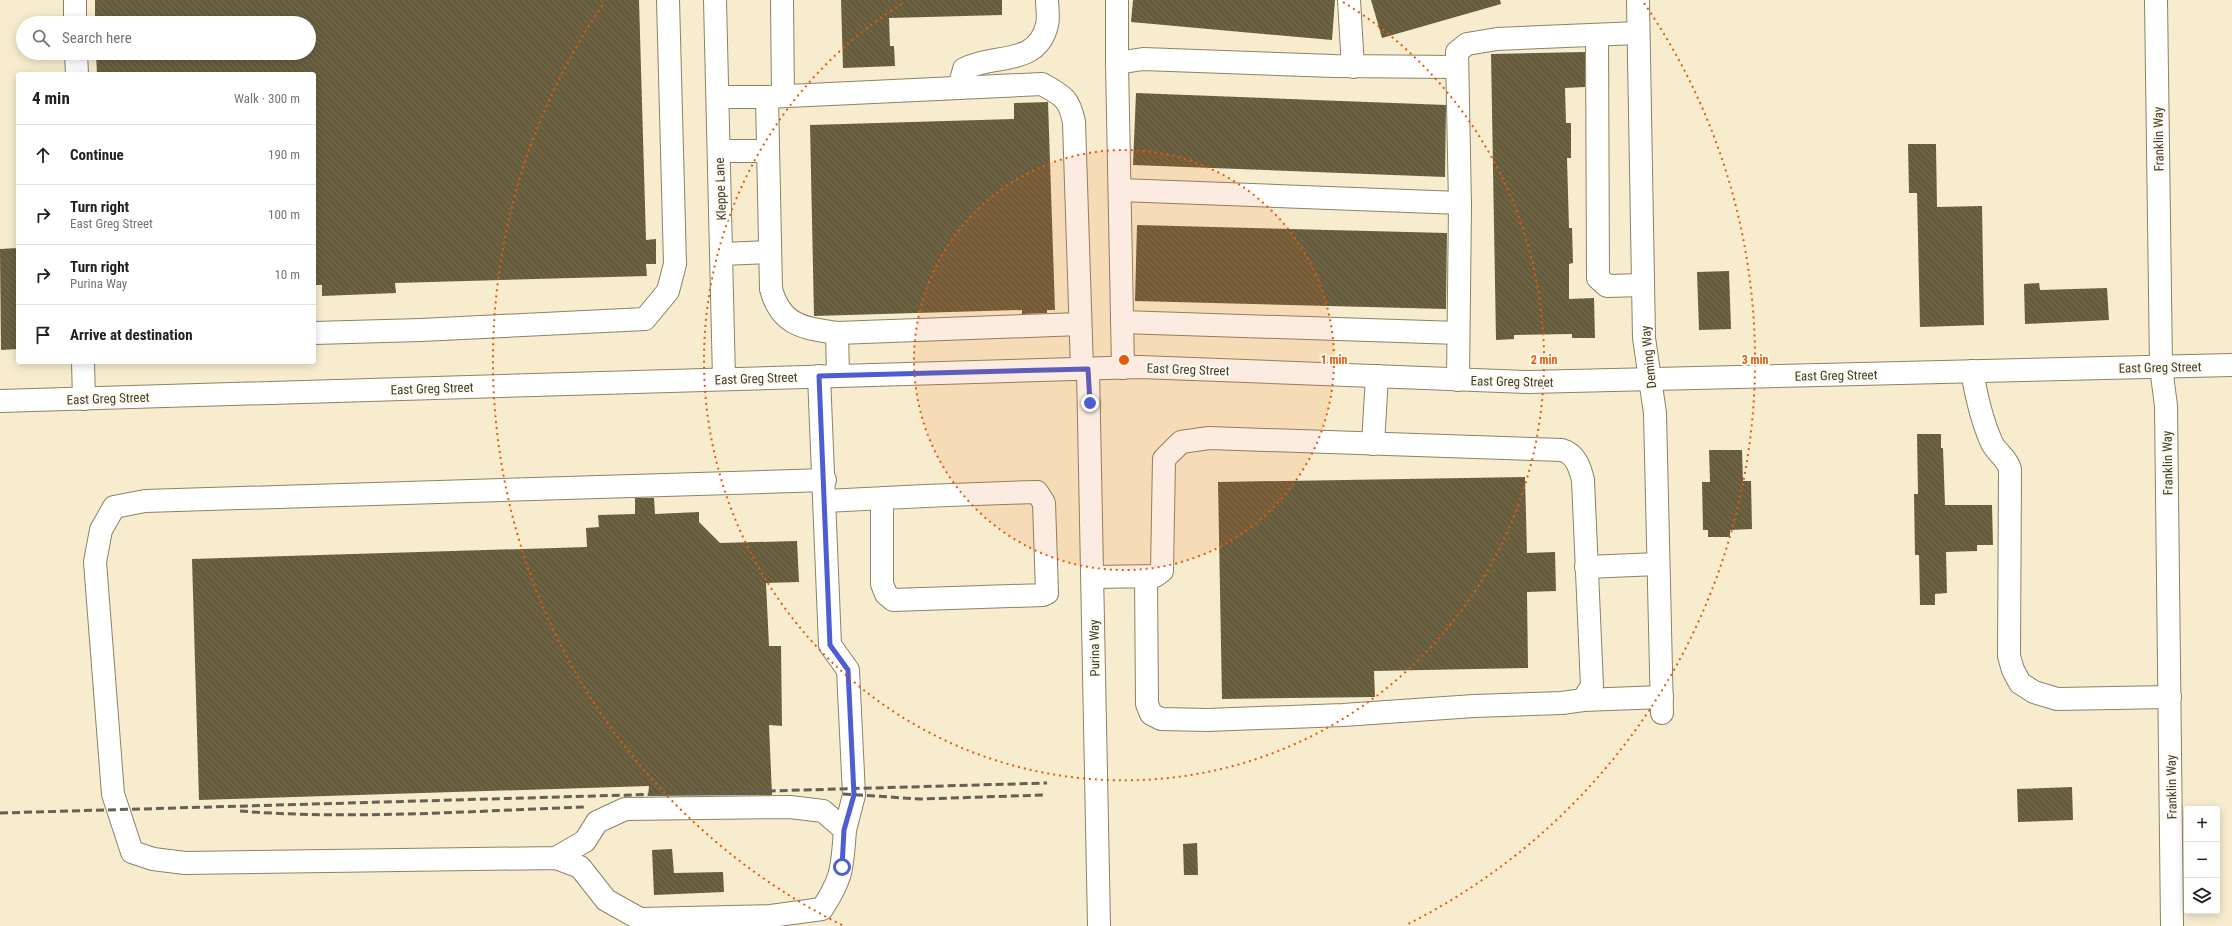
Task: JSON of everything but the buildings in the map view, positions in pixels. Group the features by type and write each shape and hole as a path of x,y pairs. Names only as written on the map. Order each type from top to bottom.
{"street":[{"path":"75,0 75,16"},
{"path":"316,333 421,330 645,319 668,291 675,264 668,0"},
{"name":"Kleppe Lane","path":"715,0 724,379"},
{"path":"782,0 775,97 767,151 771,289 774,303 785,317 803,328 837,333 1080,324"},
{"path":"718,97 775,97 959,88 964,69 976,63 1025,55 1039,42 1048,24 1047,0"},
{"path":"1117,0 1123,368"},
{"path":"1349,0 1353,66"},
{"name":"Deming Way","path":"1583,700 1662,705 1655,413 1644,338 1638,0"},
{"name":"Franklin Way","path":"2156,0 2162,367 2166,406 2172,926"},
{"path":"1458,380 1460,203 1456,52 1468,44 1497,39 1638,33"},
{"path":"1597,35 1598,278 1607,286 1643,285"},
{"path":"1117,63 1143,59 1353,66 1457,67"},
{"path":"76,60 77,72"},
{"name":"Purina Way","path":"959,88 1042,84 1064,97 1071,106 1074,122 1080,324 1085,369 1093,577 1099,926"},
{"path":"719,150 767,151"},
{"path":"1120,190 1460,203"},
{"path":"722,254 770,252"},
{"path":"1122,322 1458,333"},
{"path":"837,333 829,376 825,490 830,645 848,670 854,795 844,830 842,867 837,886 822,909 771,916 640,918 606,900 580,867 556,858 185,863 154,859 132,852 113,794 95,562 101,530 114,507 145,501 825,490 882,498 1037,492 1044,503 1047,593 1043,595 893,600 886,594 882,584 882,498"},
{"path":"83,364 84,399"},
{"name":"East Greg Street","path":"0,401 1123,368 1529,382 2232,365"},
{"path":"1972,371 1977,404 1991,443 2007,460 2010,469 2010,656 2013,670 2020,683 2034,692 2057,699 2170,697"},
{"path":"1372,444 1377,376"},
{"path":"1093,577 1146,576 1155,576 1162,571 1164,459 1181,442 1209,438 1566,451 1575,458 1583,480 1592,686 1583,700 1562,703 1474,706 1343,715 1207,720 1161,719 1151,714 1146,704 1146,576"},
{"path":"1586,567 1658,564"},
{"path":"556,858 585,841 597,822 625,809 790,807 823,811 844,830"}],"railway":[{"path":"0,813 1047,783"},
{"path":"843,794 920,799 1045,795"},
{"path":"240,811 282,814 368,815 584,807"}],"route":[{"path":"842,867 844,830 854,795 848,670 830,645 826,501 819,376 1088,369 1090,403"}]}
